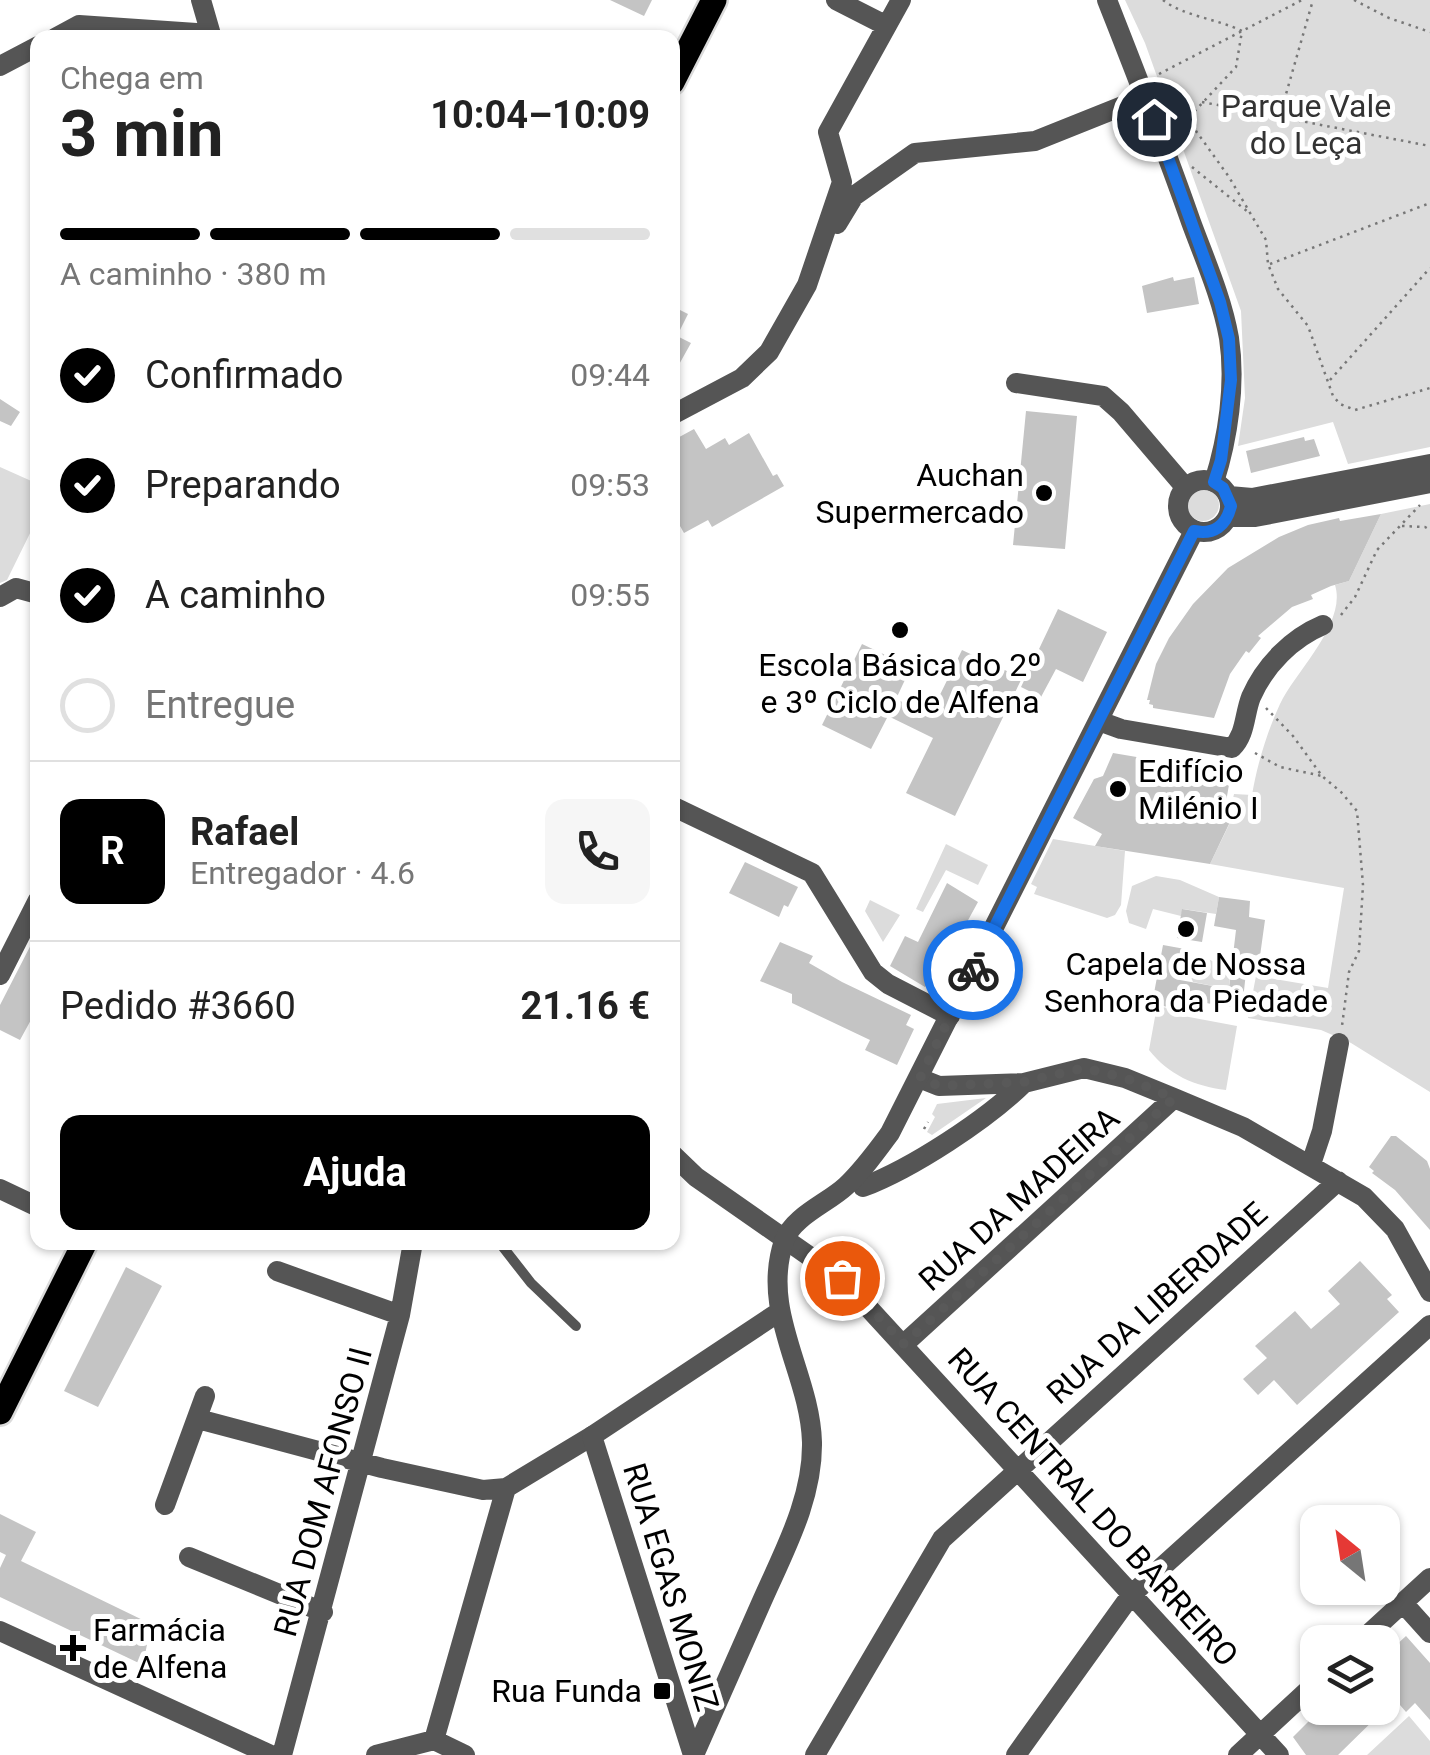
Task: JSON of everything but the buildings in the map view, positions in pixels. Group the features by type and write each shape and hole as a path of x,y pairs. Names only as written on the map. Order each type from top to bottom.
{"main road":[{"path":"680,66 714,0"},
{"path":"0,1412 81,1250"}],"street":[{"path":"202,0 210,30"},
{"path":"836,0 884,25"},
{"path":"814,266 842,182 828,132 901,0"},
{"path":"1106,0 1169,159 1220,302 1229,339 1231,380 1221,460 1224,498 1214,531 1194,531 1179,516 1177,506 1185,487 1204,480 1224,498 1255,516 1430,482"},
{"path":"69,30 79,25 139,30"},
{"path":"0,66 30,50"},
{"path":"680,411 742,378 769,352 845,206 891,168 915,153 1036,141 1142,90"},
{"path":"842,182 848,186 891,168"},
{"path":"1016,383 1104,396 1185,487"},
{"path":"1224,498 1252,498 1430,464"},
{"path":"693,1755 795,1524 810,1478 812,1440 806,1405 776,1289 785,1238 799,1221 865,1168 890,1133 1194,531"},
{"path":"0,597 16,588 30,592"},
{"path":"1099,722 1234,747 1241,737 1251,697 1274,662 1290,644 1323,625"},
{"path":"680,810 812,873 873,972 950,1016"},
{"path":"0,974 30,916"},
{"path":"1311,1164 1322,1131 1339,1042"},
{"path":"920,1078 939,1086 1024,1082 1084,1068 1125,1078 1174,1098 1243,1127 1364,1197 1389,1220 1430,1292"},
{"path":"862,1187 911,1164 1006,1100 1024,1082"},
{"name":"RUA DA MADEIRA","path":"904,1344 1174,1098"},
{"name":"RUA CENTRAL DO BARREIRO","path":"680,1162 696,1177 842,1278 1279,1755"},
{"name":"RUA DA LIBERDADE","path":"815,1755 942,1538 1338,1181"},
{"path":"0,1189 30,1203"},
{"name":"RUA DOM AFONSO II","path":"282,1755 400,1315 412,1250"},
{"path":"276,1271 400,1315"},
{"path":"198,1419 362,1463 483,1490 506,1488 779,1312"},
{"path":"1016,1755 1132,1594 1430,1325"},
{"path":"165,1506 205,1396"},
{"name":"RUA EGAS MONIZ","path":"592,1436 693,1755"},
{"path":"434,1740 506,1488"},
{"path":"189,1557 323,1612"},
{"path":"1379,1625 1430,1578"},
{"path":"1403,1603 1430,1634"},
{"path":"5,1630 271,1755"},
{"path":"1238,1755 1300,1698"},
{"path":"376,1755 434,1740 465,1755"}],"lane":[{"path":"506,1250 531,1283 576,1326"}],"path":[{"path":"1163,0 1242,31"},
{"path":"1142,90 1302,0"},
{"path":"1279,116 1313,0"},
{"path":"1354,0 1389,18 1430,32"},
{"path":"1242,31 1236,66 1193,113 1196,131 1266,240 1268,264 1278,289 1308,326 1333,396 1355,410 1430,388"},
{"path":"1200,101 1430,146"},
{"path":"1169,159 1180,159 1193,167 1253,216"},
{"path":"1268,264 1430,203"},
{"path":"1329,382 1430,268"},
{"path":"1323,625 1337,620 1355,597 1377,550 1430,495"},
{"path":"1401,526 1430,530"},
{"path":"1251,697 1283,725 1322,776 1342,792 1357,812 1363,884 1359,952 1349,972 1339,1042"},
{"path":"1234,747 1256,753 1280,767 1322,776"},
{"path":"924,1129 928,1122"}],"green space":[{"name":"Parque Vale do Leça","path":"1125,0 1430,0 1430,447 1348,464 1333,422 1238,446 1245,398 1241,311 1145,43"},
{"path":"0,467 30,480 30,533 7,580 0,583"},
{"path":"1203,489 1215,493 1219,505 1215,517 1203,521 1191,517 1187,505 1191,493"},
{"path":"1430,504 1430,1092 1351,1043 1321,1030 1248,1018 1256,976 1328,988 1344,888 1210,864 1239,804 1232,803 1234,794 1252,795 1263,749 1280,704 1327,631 1337,600 1335,585 1349,581 1381,514"},
{"path":"1053,839 1125,851 1121,905 1115,915 1107,918 1034,894 1037,887 1031,884"},
{"path":"946,844 988,865 978,885 946,870 923,912 916,909"},
{"path":"1156,876 1180,880 1219,897 1216,914 1183,909 1181,916 1153,909 1146,929 1129,923 1126,911 1132,886"},
{"path":"870,900 900,915 883,942 865,911"},
{"path":"1194,954 1231,968 1229,989 1193,982 1190,975"},
{"path":"1157,1006 1173,1009 1173,1014 1237,1026 1226,1090 1183,1078 1149,1050"},
{"path":"986,1098 932,1135 927,1132 937,1104"},
{"path":"1409,1716 1430,1741 1430,1755 1367,1755 1400,1725"}],"way so far":[{"path":"842,1278 904,1344 1174,1098 1125,1078 1084,1068 1024,1082 939,1086 920,1078 973,970"}],"place":[{"name":"Auchan Supermercado","path":"1044,493"},
{"name":"Escola Básica do 2º e 3º Ciclo de Alfena","path":"900,630"},
{"name":"Edifício Milénio I","path":"1118,789"},
{"name":"Capela de Nossa Senhora da Piedade","path":"1186,929"},
{"name":"Farmácia de Alfena","path":"73,1648"},
{"name":"Rua Funda","path":"662,1691"}],"route":[{"path":"973,970 1194,531 1214,531 1223,525 1231,506 1223,488 1214,482 1221,460 1231,380 1229,339 1220,302 1154,119"}]}
